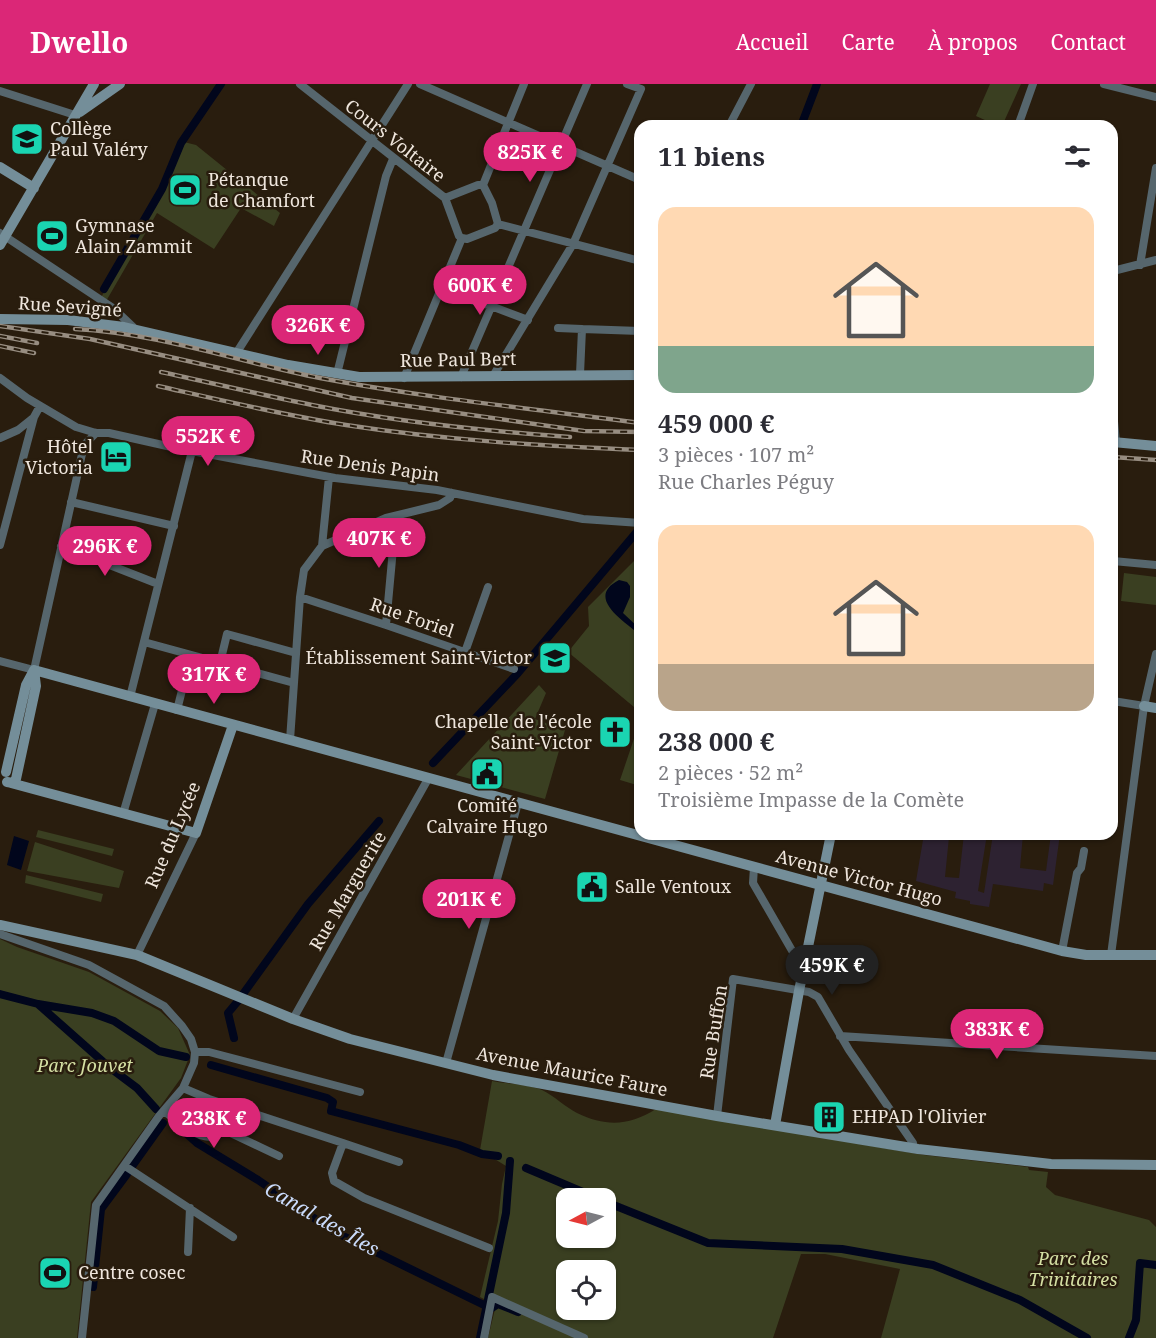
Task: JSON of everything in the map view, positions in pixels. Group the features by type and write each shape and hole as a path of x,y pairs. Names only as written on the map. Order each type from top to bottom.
{"street":[{"path":"94,84 34,188 2,238 113,308 138,330"},
{"path":"75,115 120,84"},
{"name":"Cours Voltaire","path":"300,84 444,198"},
{"path":"237,352 408,84"},
{"path":"420,84 634,177"},
{"path":"498,224 492,203 483,185 524,84"},
{"path":"462,377 522,231 587,84"},
{"path":"493,376 573,244 641,90 627,84"},
{"path":"732,120 752,84"},
{"path":"1020,120 1033,84"},
{"path":"1104,84 1156,97"},
{"path":"0,91 75,115"},
{"path":"338,374 386,176 393,159"},
{"path":"0,167 34,188"},
{"path":"1140,265 1156,168"},
{"path":"483,185 444,198 459,236 462,238 467,239 498,224 634,259"},
{"path":"404,378 462,238"},
{"path":"1118,270 1156,260"},
{"path":"440,291 528,320"},
{"name":"Rue Sevigné","path":"0,319 68,320 138,330"},
{"path":"558,328 634,331"},
{"path":"580,374 582,328"},
{"name":"Rue Paul Bert","path":"138,330 359,377 634,375"},
{"name":"Rue Denis Papin","path":"0,378 40,406 76,427 96,433 109,433 329,477 438,490 582,519 634,523"},
{"path":"0,545 4,514 34,417 40,406"},
{"path":"0,438 18,430 34,417"},
{"path":"76,427 84,445"},
{"path":"96,433 84,445 34,670 36,686 6,777 123,814 196,833"},
{"path":"1118,442 1156,446"},
{"path":"130,697 192,451"},
{"path":"322,546 329,477"},
{"path":"290,740 304,570 322,546 386,518 439,505 448,500 452,493"},
{"path":"71,502 174,526"},
{"path":"386,625 396,516"},
{"path":"61,546 159,584"},
{"path":"1118,561 1156,565"},
{"path":"465,652 489,587"},
{"name":"Rue Foriel","path":"300,597 514,669"},
{"path":"220,663 227,634 296,653"},
{"path":"144,642 294,683"},
{"path":"1111,955 1144,706 1156,654"},
{"path":"177,710 191,655"},
{"name":"Avenue Victor Hugo","path":"0,661 634,834"},
{"path":"1118,702 1156,708"},
{"path":"123,814 155,704"},
{"name":"Rue du Lycée","path":"137,954 196,833 233,725"},
{"name":"Rue Marguerite","path":"293,1018 428,778"},
{"path":"446,1063 518,803"},
{"name":"Avenue Victor Hugo","path":"654,840 1062,951 1086,955 1156,955"},
{"path":"775,1125 830,840"},
{"path":"1062,951 1077,873 1081,868 1084,851"},
{"path":"754,867 753,883 794,954 806,959"},
{"name":"Avenue Maurice Faure","path":"0,925 137,954 350,1039 493,1075 717,1116 913,1148 1051,1164 1156,1165"},
{"path":"0,934 89,965 164,1006 191,1039 195,1052 194,1063 183,1088 96,1204 83,1337"},
{"name":"Rue Buffon","path":"717,1116 734,979 799,991"},
{"path":"799,991 809,992 818,997 840,1036 913,1143 913,1148"},
{"path":"840,1036 1156,1056"},
{"path":"195,1052 209,1052 360,1092"},
{"path":"183,1088 209,1100 399,1162"},
{"path":"164,1111 186,1128 202,1136 210,1137 218,1129 222,1129 279,1156"},
{"path":"343,1143 332,1173 334,1181 364,1198 489,1248"},
{"path":"125,1166 233,1237"},
{"path":"188,1252 190,1208"},
{"path":"484,1338 492,1297 584,1338"}],"shaded area":[{"path":"923,840 949,840 945,877 959,878 963,840 986,840 978,891 984,893 992,840 1022,840 1020,868 1046,871 1050,840 1059,840 1053,885 1044,883 1043,891 993,884 989,907 970,904 970,901 955,898 956,892 916,881"}],"green space":[{"path":"990,84 1021,84 1005,120 985,120 976,116"},
{"path":"184,142 196,145 280,213 274,226 241,208 214,249 157,213 105,303 100,299 154,208"},
{"path":"634,561 634,707 568,652 589,626 588,607"},
{"path":"1124,573 1156,577 1156,605 1121,601"},
{"path":"539,685 546,693 535,719 565,730 545,799 456,775"},
{"path":"634,739 634,784 620,780"},
{"path":"38,830 114,849 112,856 36,837"},
{"path":"35,842 124,871 119,888 27,871"},
{"path":"26,875 103,894 101,902 25,883"},
{"name":"Parc Jouvet","path":"0,939 89,972 160,1011 178,1028 190,1055 181,1078 91,1202 77,1338 0,1338"},
{"name":"Parc des Trinitaires","path":"492,1081 542,1090 577,1113 598,1121 617,1123 627,1121 656,1109 924,1155 1028,1167 1029,1170 1048,1172 1046,1187 1055,1195 1149,1220 1156,1227 1156,1338 881,1338 900,1269 825,1254 801,1254 773,1338 488,1338 496,1305 480,1297 498,1221 506,1166 480,1150"}],"water":[{"path":"619,580 627,582 630,586 630,597 623,613 634,623 634,630 611,609 606,594 609,587"},
{"path":"14,836 29,841 21,870 7,865"}],"waterway":[{"path":"104,289 162,189 181,143 221,84"},
{"path":"803,120 817,84"},
{"path":"433,763 518,673 634,535"},
{"path":"243,994 308,904 379,821"},
{"path":"0,994 38,1004 92,1013 114,1021 159,1051 186,1057"},
{"path":"234,1038 228,1013 238,1001"},
{"name":"Canal des Îles","path":"39,1005 109,1067 137,1088 156,1109"},
{"path":"211,1065 327,1098 333,1102 331,1111 459,1145 482,1154 498,1156"},
{"path":"133,1165 163,1123"},
{"name":"Canal des Îles","path":"177,1125 197,1143 258,1180 333,1231 486,1306"},
{"path":"480,1338 506,1213 510,1161"},
{"path":"526,1168 573,1188"},
{"path":"93,1287 101,1209 127,1174"},
{"path":"616,1206 708,1243 842,1249 933,1265 1020,1300 1087,1338"},
{"path":"1129,1338 1136,1320 1140,1263 1156,1265"},
{"name":"Canal des Îles","path":"492,1308 498,1304 518,1312"}],"railway":[{"path":"0,326 90,339 352,398 584,431 634,432"},
{"path":"75,329 168,342 320,378 360,385 634,422"},
{"path":"0,336 37,343"},
{"path":"0,346 34,353"},
{"path":"161,372 344,411 473,429 570,437"},
{"path":"158,386 299,417 419,435 493,442 634,450"},
{"path":"1118,457 1156,460"}],"place":[{"name":"Collège Paul Valéry","path":"27,139"},
{"name":"Pétanque de Chamfort","path":"185,190"},
{"name":"Gymnase Alain Zammit","path":"52,236"},
{"name":"Hôtel Victoria","path":"116,457"},
{"name":"Établissement Saint-Victor","path":"555,658"},
{"name":"Chapelle de l'école Saint-Victor","path":"615,732"},
{"name":"Comité Calvaire Hugo","path":"487,774"},
{"name":"Salle Ventoux","path":"592,887"},
{"name":"EHPAD l'Olivier","path":"829,1117"},
{"name":"Centre cosec","path":"55,1273"}]}
